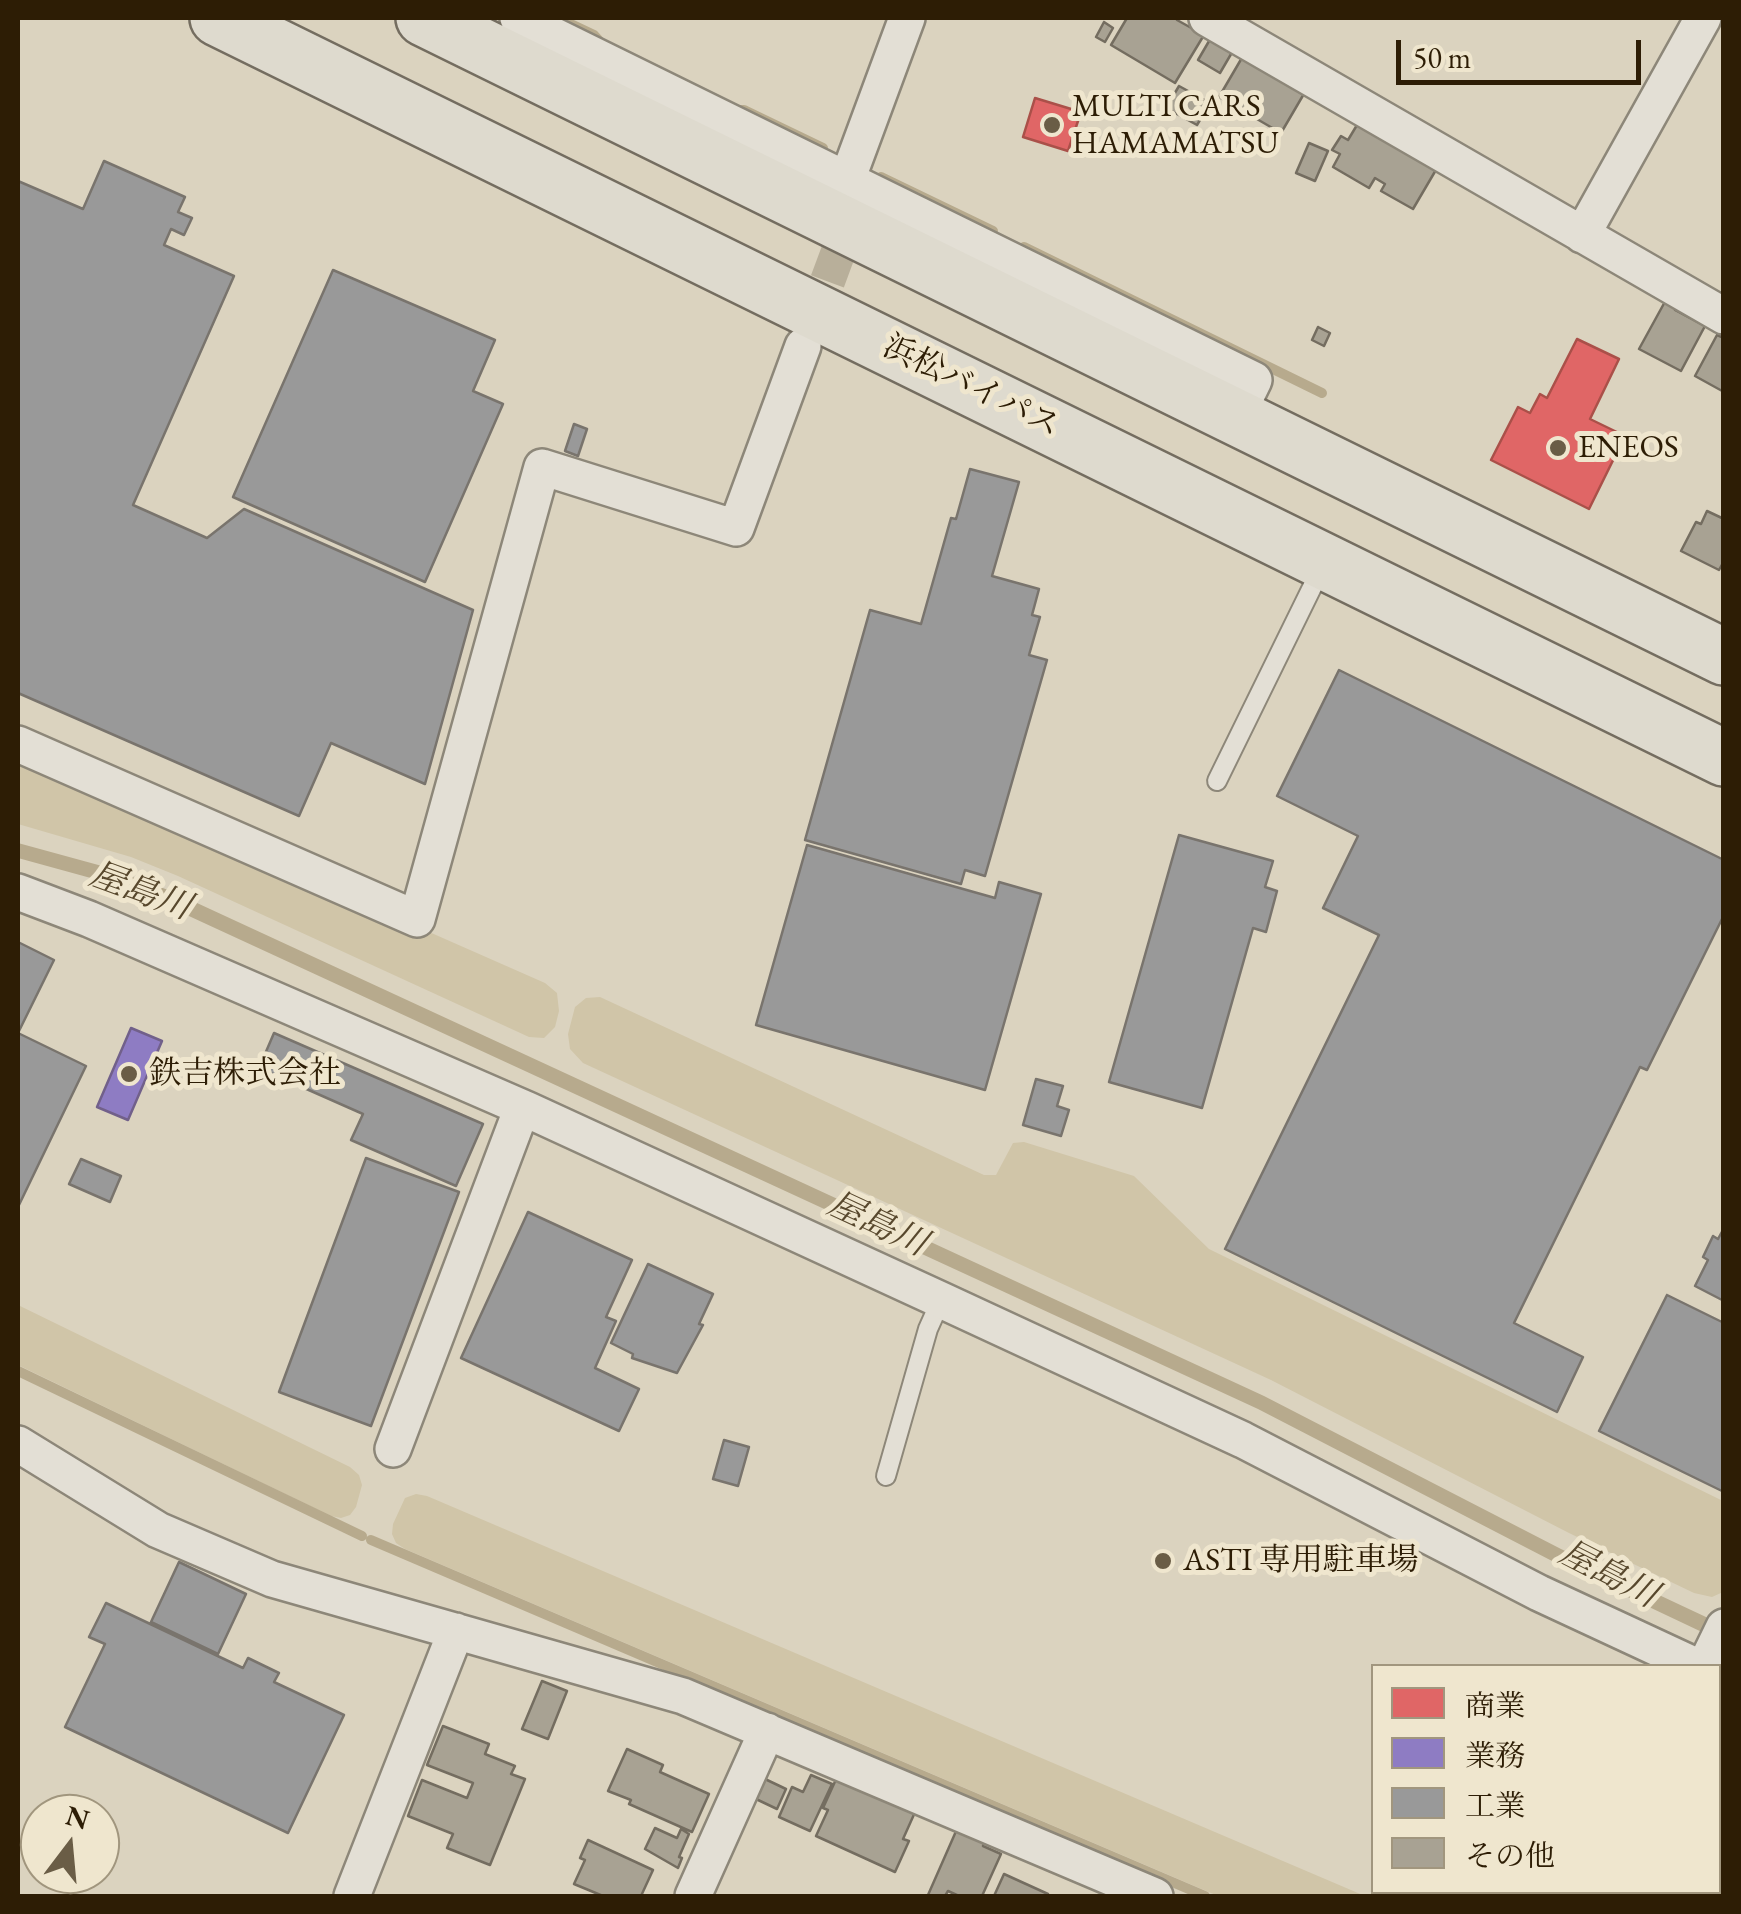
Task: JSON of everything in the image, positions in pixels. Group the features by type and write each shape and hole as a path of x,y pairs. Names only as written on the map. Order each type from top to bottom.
{"highway":[{"path":"424,18 849,190 953,255 1236,417 1724,657"},
{"name":"浜松バイパス","path":"220,19 803,326 1325,562 1724,758"}],"street":[{"path":"518,18 849,190"},
{"path":"849,190 907,18"},
{"path":"849,190 924,18"},
{"path":"1207,18 1724,316"},
{"path":"1582,234 1702,18"},
{"path":"18,744 417,919 542,467 722,524 803,326"},
{"path":"18,892 89,919 522,1108 1243,1440 1539,1593 1713,1661"},
{"path":"393,1450 522,1108"},
{"path":"18,1444 158,1530 272,1579 658,1688 1150,1895"},
{"path":"352,1896 456,1631"},
{"path":"693,1896 767,1731"}],"lane":[{"path":"1217,781 1325,562"},
{"path":"886,1476 928,1329 941,1300"}],"shaded area":[{"path":"18,751 545,983 557,993 559,1011 555,1027 544,1038 529,1037 178,876 131,857 18,824"},
{"path":"600,997 984,1175 996,1175 1013,1143 1024,1142 1134,1176 1209,1249 1723,1501 1723,1592 1712,1597 1694,1593 1271,1380 583,1063 570,1049 568,1034 575,1007 586,998"},
{"path":"18,1305 350,1467 359,1475 362,1485 356,1507 350,1515 331,1516 18,1365"},
{"path":"416,1494 1365,1896 1218,1896 405,1549 396,1543 393,1524 405,1498"}],"water":[{"name":"屋島川","path":"18,843 102,866 171,891 1264,1396 1561,1549 1723,1625 1723,1642 1554,1562 1258,1409 165,905 98,880 18,858"}],"building: 商業":[{"name":"MULTI CARS HAMAMATSU","path":"1035,98 1081,112 1068,151 1023,137"},
{"path":"1577,339 1619,359 1590,419 1625,436 1589,509 1491,460 1518,407 1530,413 1540,394 1547,398"}],"building: 業務":[{"path":"131,1028 162,1041 128,1120 97,1107"}],"building: 工業":[{"path":"104,161 185,197 178,212 192,218 184,235 171,229 164,245 234,276 133,505 207,538 244,509 473,610 425,784 331,743 299,816 18,693 18,181 83,209"},
{"path":"333,270 495,340 473,391 503,404 425,582 233,497"},
{"path":"574,424 587,429 578,456 565,451"},
{"path":"970,469 1019,482 992,576 1039,589 1032,615 1040,617 1029,655 1047,660 985,876 965,870 961,884 805,840 870,610 921,624 951,518 956,519"},
{"path":"1339,670 1724,860 1724,915 1647,1070 1640,1067 1514,1323 1583,1357 1557,1412 1225,1249 1379,935 1323,908 1358,836 1277,796"},
{"path":"1179,835 1273,861 1265,887 1277,891 1266,932 1253,928 1202,1108 1109,1082"},
{"path":"807,845 995,898 999,882 1041,894 985,1090 756,1025"},
{"path":"18,942 54,960 18,1033"},
{"path":"18,1033 86,1066 18,1207"},
{"path":"274,1033 483,1124 456,1186 351,1140 363,1114 259,1068"},
{"path":"1036,1079 1063,1086 1057,1106 1069,1110 1061,1136 1023,1125"},
{"path":"366,1158 459,1192 371,1426 279,1392"},
{"path":"81,1159 121,1176 110,1202 69,1184"},
{"path":"528,1212 632,1260 606,1317 616,1321 595,1368 639,1389 619,1431 461,1358"},
{"path":"1724,1228 1724,1301 1695,1286 1708,1260 1703,1257 1713,1236 1718,1239"},
{"path":"648,1264 713,1294 699,1324 703,1325 677,1373 632,1358 633,1354 611,1343"},
{"path":"1667,1295 1724,1323 1724,1492 1599,1431"},
{"path":"724,1440 749,1447 738,1486 713,1479"},
{"path":"179,1562 246,1594 218,1654 151,1622"},
{"path":"106,1603 243,1668 248,1658 279,1673 274,1682 344,1715 288,1833 65,1727 105,1644 89,1637"},
{"path":"1721,1801 1724,1802 1724,1896 1658,1896 1721,1894"}],"building: その他":[{"path":"1127,18 1179,18 1204,35 1175,83 1111,45"},
{"path":"1104,22 1113,28 1105,42 1096,37"},
{"path":"1212,36 1234,49 1220,73 1198,60"},
{"path":"1243,56 1305,92 1281,133 1219,97"},
{"path":"1179,86 1210,103 1197,125 1166,108"},
{"path":"1357,125 1440,163 1413,209 1381,191 1385,184 1375,178 1369,188 1333,167 1340,154 1332,150 1341,136 1348,140"},
{"path":"1309,143 1328,151 1315,181 1296,173"},
{"path":"1667,298 1678,305 1675,310 1705,326 1681,371 1639,349"},
{"path":"1318,327 1330,333 1324,346 1312,340"},
{"path":"1717,335 1724,338 1724,392 1695,376"},
{"path":"1707,511 1724,519 1724,561 1719,570 1681,551 1696,522 1701,524"},
{"path":"542,1681 567,1691 548,1739 522,1729"},
{"path":"443,1726 489,1744 485,1754 515,1766 511,1774 525,1779 490,1865 447,1848 453,1834 408,1816 422,1780 467,1798 473,1783 427,1765"},
{"path":"627,1749 663,1765 660,1772 709,1794 692,1832 608,1791"},
{"path":"811,1775 832,1784 810,1831 779,1817 792,1787 803,1792"},
{"path":"838,1775 916,1810 903,1839 909,1841 895,1872 816,1836"},
{"path":"765,1779 786,1789 777,1809 756,1799"},
{"path":"655,1828 677,1838 681,1829 689,1834 678,1868 645,1849"},
{"path":"957,1829 985,1841 983,1846 1001,1854 982,1896 959,1896 948,1891 945,1896 928,1895"},
{"path":"588,1840 653,1870 641,1896 603,1896 574,1884 585,1860 580,1858"},
{"path":"1004,1874 1048,1894 994,1896"}],"waterway":[{"path":"558,18 594,35 603,45"},
{"path":"735,110 744,110 823,148"},
{"path":"881,177 993,231"},
{"path":"1024,247 1322,393"},
{"path":"18,1371 362,1536"},
{"path":"371,1540 1205,1896"}],"tunnel":[{"path":"809,331 855,207"}],"place":[{"name":"MULTI CARS HAMAMATSU","path":"1052,125"},
{"name":"ENEOS","path":"1558,448"},
{"name":"鉄吉株式会社","path":"129,1074"},
{"name":"ASTI 専用駐車場","path":"1163,1561"}]}
